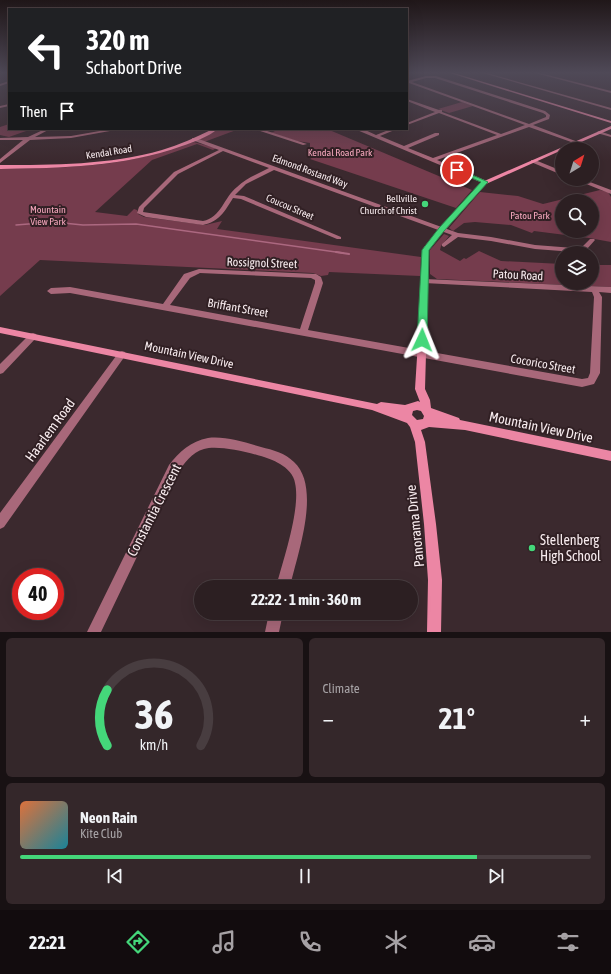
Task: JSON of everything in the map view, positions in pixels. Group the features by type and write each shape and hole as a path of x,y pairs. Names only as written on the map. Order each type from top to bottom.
{"street":[{"path":"415,102 441,111 502,135"},
{"path":"465,102 576,142 611,127"},
{"path":"433,160 548,118 548,115 544,112 514,102"},
{"path":"548,102 611,122"},
{"path":"588,102 611,109"},
{"path":"408,124 441,111"},
{"path":"0,162 27,139 46,130"},
{"path":"0,139 83,136 115,130"},
{"name":"Kendal Road","path":"0,167 69,166 107,163 151,154 194,139 214,130"},
{"path":"259,130 305,144"},
{"path":"361,130 485,182"},
{"path":"376,136 392,130"},
{"path":"599,132 611,136"},
{"path":"404,148 437,134"},
{"name":"Edmond Rostand Way","path":"194,139 457,235 491,239 535,247 574,250 586,248 592,240"},
{"path":"222,150 174,174 141,208 140,213 146,216 205,223 213,222 240,187 273,168"},
{"path":"410,414 420,389 426,250 442,229 485,182 555,151"},
{"path":"533,161 555,170"},
{"path":"595,186 611,192"},
{"name":"Coucou Street","path":"232,196 242,197 339,238"},
{"path":"444,246 457,235"},
{"name":"Rossignol Street","path":"165,307 187,276 198,271 313,276 318,279 319,282 303,332"},
{"name":"Patou Road","path":"424,281 555,287"},
{"name":"Patou Road","path":"599,289 611,290"},
{"name":"Briffant Street","path":"51,291 70,290 421,354"},
{"name":"Cocorico Street","path":"421,354 577,383 587,383 593,378 595,373 598,297 594,290"},
{"name":"Mountain View Drive","path":"0,330 410,414 422,425 427,423 465,425 611,456"},
{"path":"0,370 33,336"},
{"name":"Haarlem Road","path":"0,523 122,354"},
{"path":"420,389 429,415 427,423"},
{"name":"Mountain View Drive","path":"410,414 421,406 427,410 465,425"},
{"name":"Panorama Drive","path":"410,414 420,442 430,524 435,580 434,632"},
{"name":"Panorama Drive","path":"420,442 427,423"},
{"name":"Constantia Crescent","path":"94,632 173,469 189,451 208,443 221,443 277,457 292,467 299,477 303,491 302,506 284,580"},
{"path":"272,632 275,620"}],"green space":[{"path":"460,102 473,106 449,113 438,109"},
{"path":"8,124 8,130 29,130 9,137 0,135 0,127"},
{"path":"217,130 236,130 204,142 200,139"},
{"name":"Kendal Road Park","path":"277,130 329,130 472,190 456,208 310,159 321,152 310,147 310,143 297,141 271,133"},
{"name":"Mountain View Park","path":"194,142 216,148 213,150 197,144 152,160 95,212 127,216 134,209 137,210 138,214 144,217 205,225 222,221 217,229 421,257 420,276 329,272 328,275 321,276 313,273 40,260 0,296 0,169 64,167 113,163 153,154"},
{"name":"Patou Park","path":"600,190 608,192 611,197 611,242 589,238 599,238 599,194 584,194"},
{"name":"Patou Park","path":"480,192 518,196 543,204 555,201 555,234 534,231 532,233 511,225 475,222 464,223 453,231 449,228"},
{"path":"444,234 449,236 441,246 440,250 460,261 479,251 501,261 555,264 555,284 437,279 430,274 430,250"},
{"path":"599,265 611,265 611,287 599,286"}],"waterway":[{"path":"16,225 53,222 83,225 136,224 337,252"},
{"path":"337,252 343,253"},
{"path":"337,252 349,254"}],"place":[{"name":"Bellville Church of Christ","path":"425,204"},
{"name":"Stellenberg High School","path":"532,548"}],"route":[{"path":"422,340 426,250 442,229 485,182 457,170"}]}
